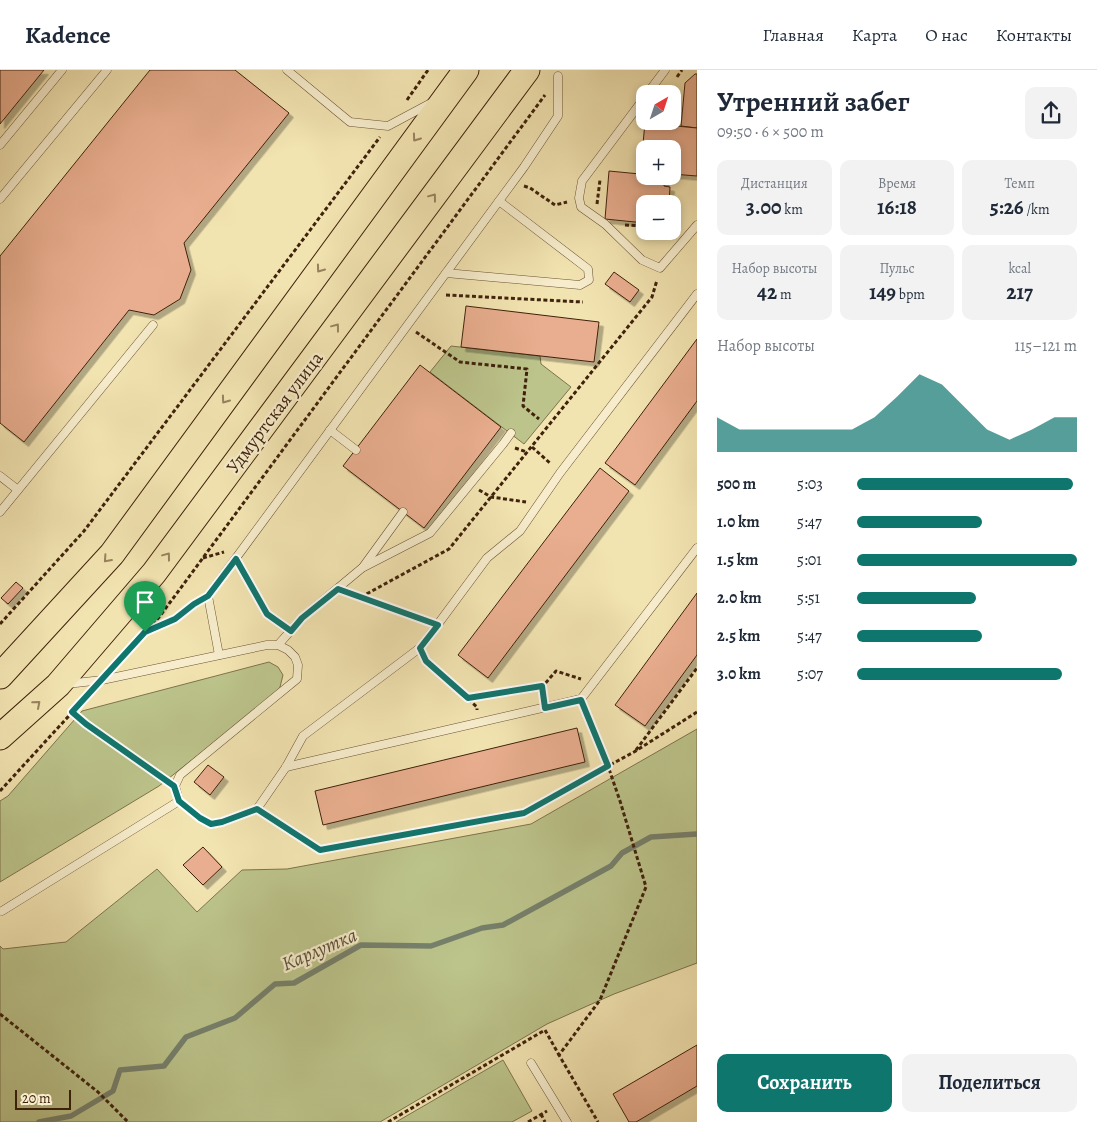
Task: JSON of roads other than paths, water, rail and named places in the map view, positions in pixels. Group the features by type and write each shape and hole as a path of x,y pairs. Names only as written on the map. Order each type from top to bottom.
{"main road":[{"path":"0,676 112,554 466,70"},
{"name":"Удмуртская улица","path":"0,737 58,685 154,574 527,70"}],"lane":[{"path":"0,145 62,70"},
{"path":"0,199 107,70"},
{"path":"287,70 350,122 388,126 448,94"},
{"path":"654,85 665,70"},
{"path":"219,656 208,596 524,167 558,116 558,76"},
{"path":"636,109 582,181 579,198 581,207 604,224 642,260 660,268 697,225"},
{"path":"446,273 580,285 589,280 588,269 499,201"},
{"path":"58,685 102,680 267,645 278,645 288,650 295,656 298,665 297,678 180,775 174,786 179,801 200,818 211,824 222,822 257,809 286,767 303,736 420,648 487,558 520,531 560,473 697,294"},
{"path":"0,512 153,325"},
{"path":"330,430 356,450"},
{"path":"362,568 430,533 510,433"},
{"path":"0,476 18,490"},
{"path":"278,645 302,618 362,568 403,512"},
{"path":"286,767 581,700 697,548"},
{"path":"2,911 179,801"},
{"path":"531,1063 567,1122"}],"waterway":[{"name":"Карлутка","path":"39,1122 71,1116 113,1091 120,1070 164,1066 186,1037 235,1018 275,984 294,983 361,945 431,946 482,928 503,925 611,866 622,853 651,837 697,834"}]}
